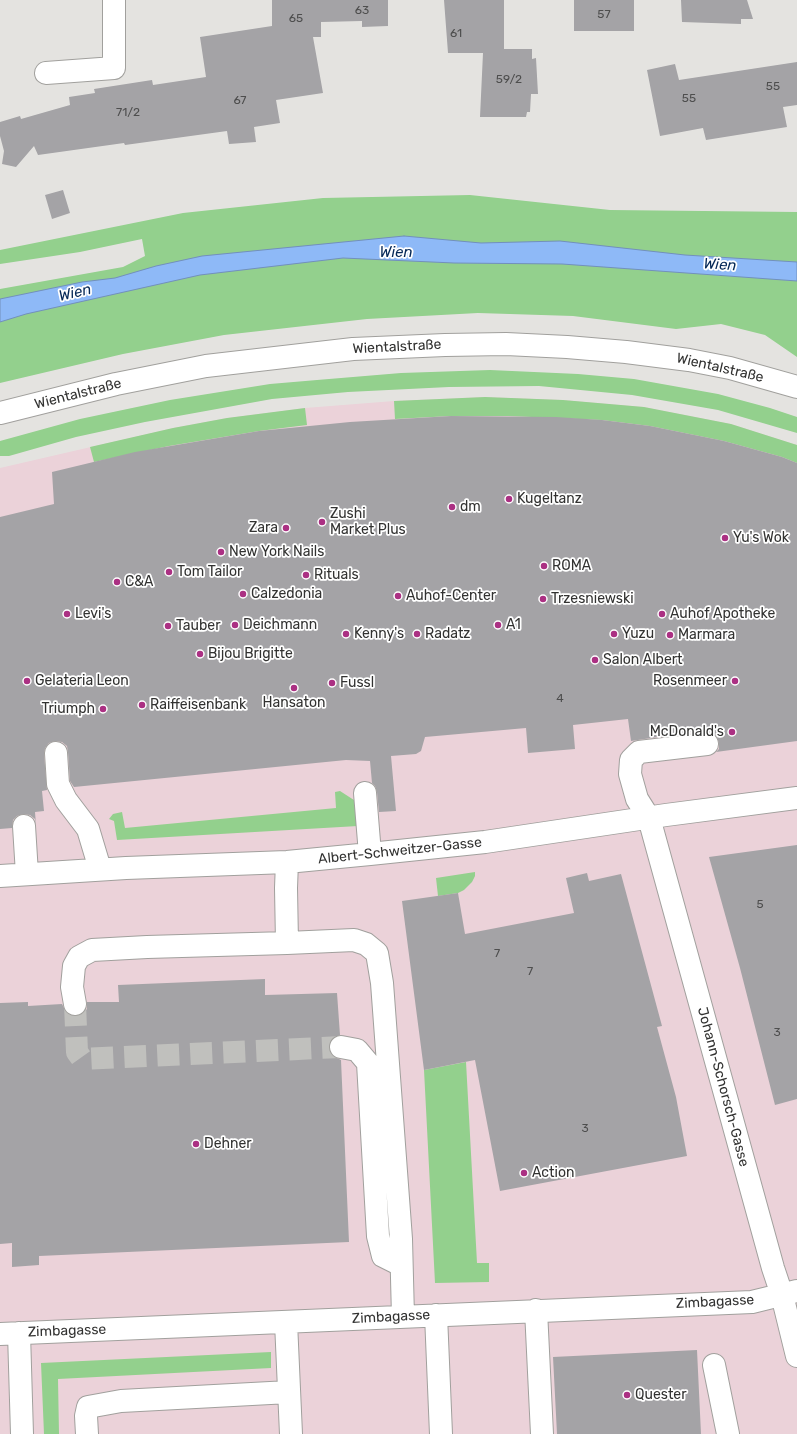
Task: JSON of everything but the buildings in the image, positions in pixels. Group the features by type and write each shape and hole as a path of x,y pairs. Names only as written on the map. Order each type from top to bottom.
{"street":[{"path":"46,73 114,68 114,0"},
{"name":"Wientalstraße","path":"0,413 116,384 206,366 353,349 445,345 506,344 626,352 689,360 730,368 797,387"},
{"name":"Johann-Schorsch-Gasse","path":"707,744 639,752 631,760 630,774 637,799 649,818 773,1268 789,1293 797,1356"},
{"path":"56,753 58,784 66,800 88,829 100,870"},
{"path":"365,793 370,854"},
{"name":"Albert-Schweitzer-Gasse","path":"0,876 287,862 370,854 485,842 797,798"},
{"path":"24,826 27,874"},
{"path":"287,862 287,943"},
{"path":"75,1004 72,987 74,966 80,957 92,950 354,940 366,944 377,953 382,983 401,1239 403,1317"},
{"path":"341,1046 357,1050 368,1064 378,1236 383,1256 402,1265"},
{"name":"Zimbagasse","path":"9,1334 536,1310 752,1302 789,1293"},
{"path":"536,1310 542,1434"},
{"path":"436,1315 441,1434"},
{"path":"286,1322 291,1434"},
{"path":"9,1334 22,1434"},
{"path":"714,1365 728,1434"},
{"path":"86,1434 86,1416 88,1407 121,1401 289,1392"}],"shaded area":[{"path":"485,397 563,400 644,407 731,424 797,445 797,1434 0,1434 0,468 173,428 227,418 305,408 394,401"}],"green space":[{"path":"470,195 610,210 797,212 797,357 765,335 721,324 676,329 573,316 478,313 367,319 224,335 123,354 0,383 0,289 123,267 145,256 142,239 80,252 0,264 0,250 183,213 323,198"},
{"path":"490,370 578,374 634,379 718,394 797,417 797,433 718,410 632,395 539,386 449,387 348,392 272,399 145,422 76,437 9,456 0,456 0,441 80,419 170,400 270,384 401,373"},
{"path":"485,397 563,400 644,407 731,424 797,445 797,463 782,457 724,441 650,426 602,420 508,416 451,416 395,419 394,401"},
{"path":"305,408 307,425 259,431 169,446 94,462 90,447 173,428 227,418"},
{"path":"340,791 357,802 358,826 117,840 114,821 109,819 113,814 122,812 125,828 336,808 335,792"},
{"path":"475,872 472,882 464,890 458,893 438,896 436,878"},
{"path":"466,1062 477,1263 489,1263 489,1282 435,1283 424,1070"},
{"path":"271,1352 271,1368 58,1379 59,1434 44,1434 41,1363"}],"water":[{"name":"Wien","path":"404,236 481,243 560,241 685,255 797,262 797,281 562,264 454,263 343,258 200,275 26,314 0,322 0,299 82,282 115,278 156,266 202,256"}],"tunnel":[{"path":"75,1004 77,1052 82,1059 341,1047"}],"place":[{"name":"Kugeltanz","path":"509,499"},
{"name":"dm","path":"452,507"},
{"name":"Zushi Market Plus","path":"322,522"},
{"name":"Zara","path":"286,528"},
{"name":"Yu's Wok","path":"725,538"},
{"name":"New York Nails","path":"221,552"},
{"name":"ROMA","path":"544,566"},
{"name":"Tom Tailor","path":"169,572"},
{"name":"Rituals","path":"306,575"},
{"name":"C&A","path":"117,582"},
{"name":"Calzedonia","path":"243,594"},
{"name":"Auhof-Center","path":"398,596"},
{"name":"Trzesniewski","path":"543,599"},
{"name":"Levi's","path":"67,614"},
{"name":"Auhof Apotheke","path":"662,614"},
{"name":"Deichmann","path":"235,625"},
{"name":"A1","path":"498,625"},
{"name":"Tauber","path":"168,626"},
{"name":"Kenny's","path":"346,634"},
{"name":"Radatz","path":"417,634"},
{"name":"Yuzu","path":"614,634"},
{"name":"Marmara","path":"670,635"},
{"name":"Bijou Brigitte","path":"200,654"},
{"name":"Salon Albert","path":"595,660"},
{"name":"Gelateria Leon","path":"27,681"},
{"name":"Rosenmeer","path":"735,681"},
{"name":"Fussl","path":"332,683"},
{"name":"Hansaton","path":"294,688"},
{"name":"Raiffeisenbank","path":"142,705"},
{"name":"Triumph","path":"103,709"},
{"name":"McDonald's","path":"732,732"},
{"name":"Dehner","path":"196,1144"},
{"name":"Action","path":"524,1173"},
{"name":"Quester","path":"627,1395"}]}
